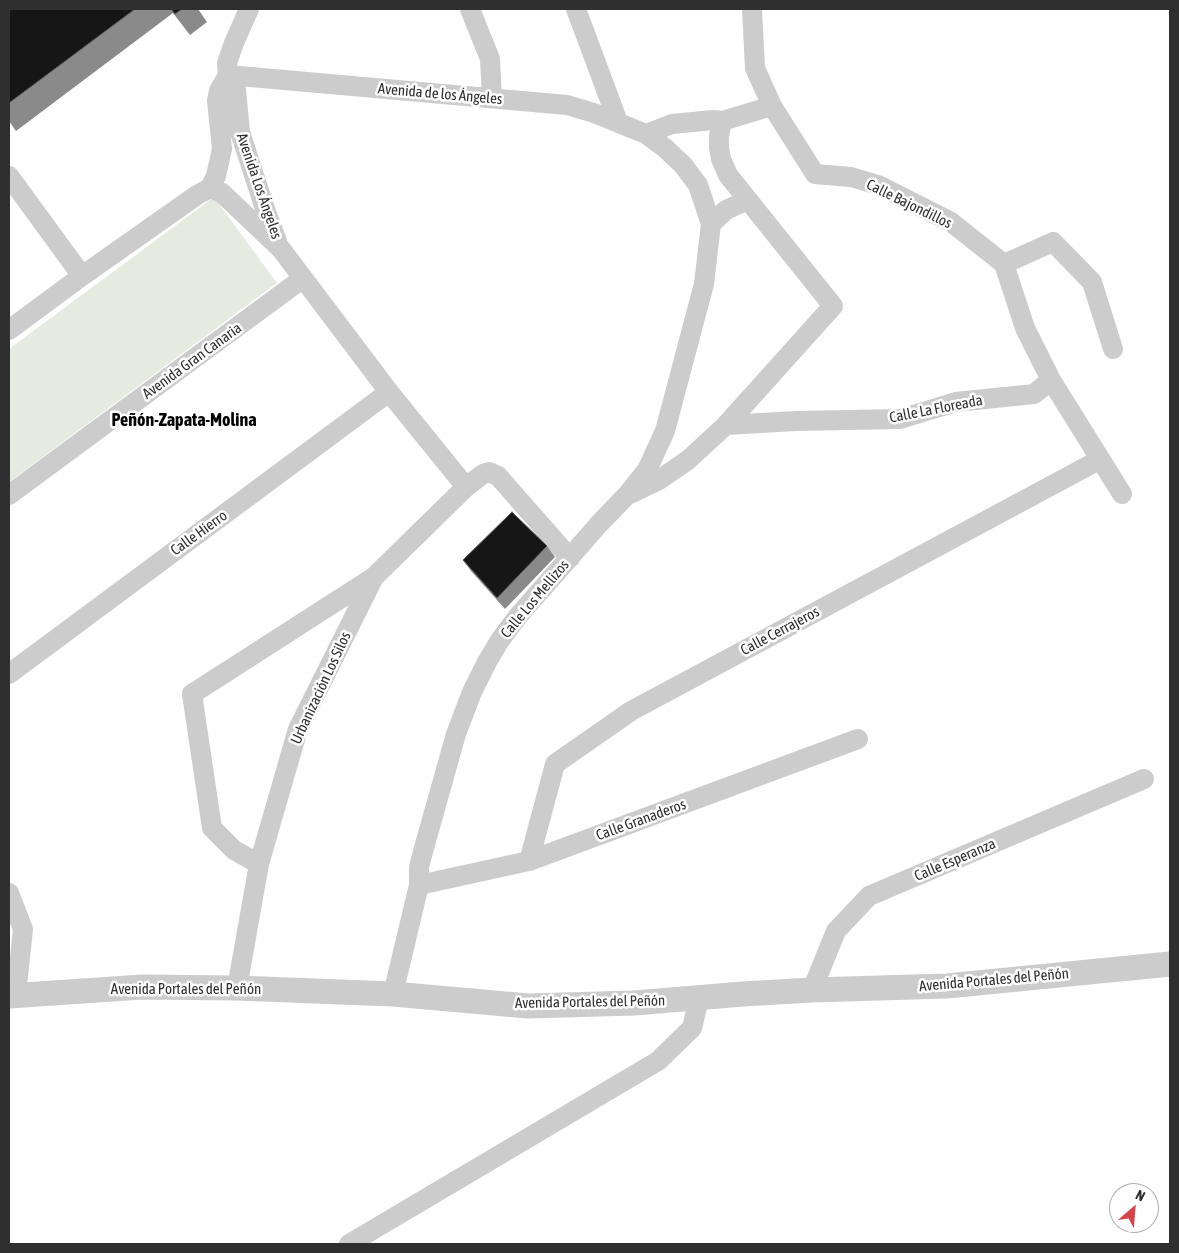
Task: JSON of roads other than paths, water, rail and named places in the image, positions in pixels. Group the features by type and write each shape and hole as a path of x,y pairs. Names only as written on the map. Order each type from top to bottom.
{"street":[{"name":"Avenida Los Ángeles","path":"249,9 229,57 227,64 228,75 236,90 240,132 266,212 281,249"},
{"path":"470,9 490,59 492,98"},
{"path":"576,9 618,122"},
{"name":"Calle Bajondillos","path":"752,9 755,68 772,106 815,174 851,177 878,185 951,222 1004,264"},
{"name":"Avenida de los Ángeles","path":"228,75 567,106 594,113 646,134"},
{"path":"9,330 82,276 197,195 210,188 216,176 222,149 217,101 219,91 228,75"},
{"path":"646,134 672,124 713,120 722,121 772,106"},
{"path":"626,496 659,480 688,460 726,426 833,306 728,175 721,159 719,136 722,121"},
{"name":"Calle Los Mellizos","path":"393,994 420,885 419,868 424,848 456,734 472,692 500,640 519,615 647,470 661,442 668,422 704,284 711,224 698,185 665,148 646,134"},
{"path":"9,176 82,276"},
{"path":"210,188 222,193 281,249 389,392 466,487"},
{"path":"711,224 726,210 748,200"},
{"path":"1113,349 1092,282 1053,242 1004,264 1024,328 1051,380 1099,460 1122,494"},
{"name":"Avenida Gran Canaria","path":"9,495 302,279"},
{"name":"Calle La Floreada","path":"726,426 796,421 900,418 956,402 1034,394 1051,380"},
{"name":"Calle Hierro","path":"9,674 389,392"},
{"path":"661,442 688,460"},
{"name":"Calle Cerrajeros","path":"529,861 555,764 616,721 648,701 1099,460"},
{"name":"Urbanización Los Silos","path":"237,988 258,864 298,729 374,577 466,487 483,474 489,472 493,473 570,558"},
{"path":"258,864 234,850 212,828 192,694 374,577"},
{"name":"Calle Granaderos","path":"420,885 529,861 858,739"},
{"name":"Calle Esperanza","path":"812,990 836,931 869,896 1144,779"},
{"path":"9,893 23,929 14,969 13,995"},
{"name":"Avenida Portales del Peñón","path":"13,995 142,987 237,988 393,994 528,1006 634,1003 812,990 947,986 1170,964"},
{"path":"349,1244 658,1061 692,1028 699,999"}],"district":[{"name":"Peñón-Zapata-Molina","path":"184,420"}]}
